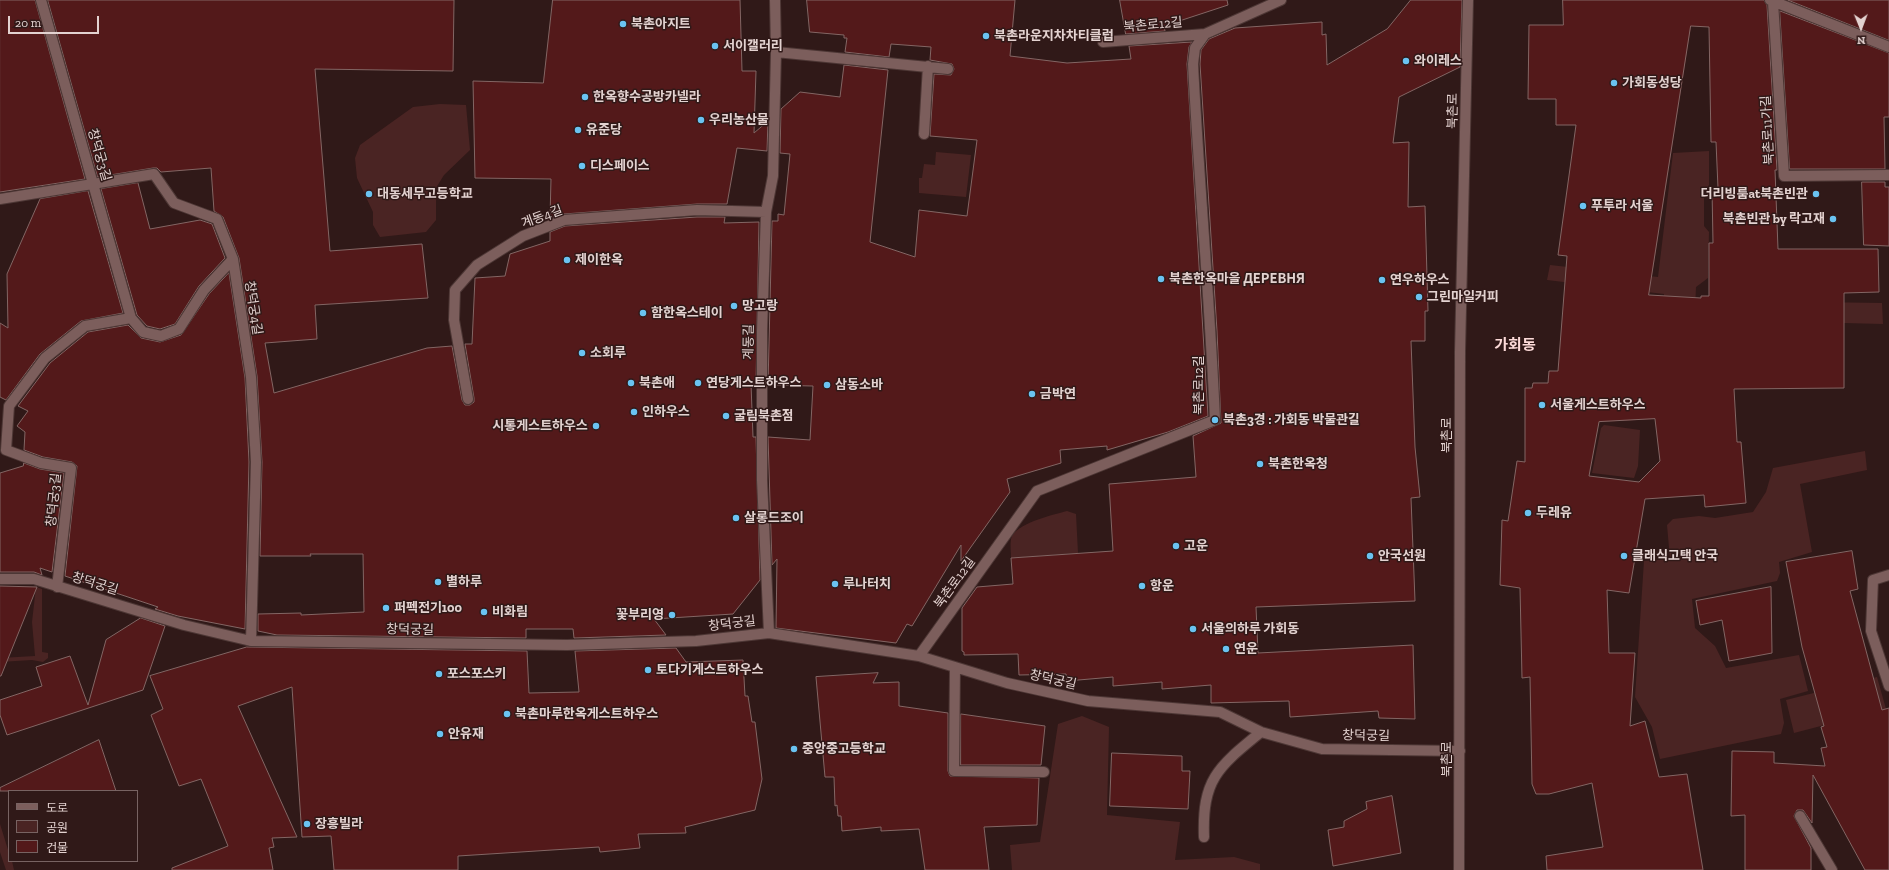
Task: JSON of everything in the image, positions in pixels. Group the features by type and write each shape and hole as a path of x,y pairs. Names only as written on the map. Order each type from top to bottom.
{"street":[{"name":"창덕궁3길","path":"41,0 131,318 143,332 161,336 179,329 204,290 233,259"},
{"name":"계동길","path":"769,633 762,480 762,331 766,212 773,176 776,52 775,0"},
{"name":"북촌로12길","path":"1103,42 1205,34 1281,0"},
{"name":"북촌로","path":"1459,870 1460,352 1468,0"},
{"path":"1772,1 1889,47"},
{"name":"북촌로11가길","path":"1772,1 1784,176 1889,175"},
{"name":"북촌로12길","path":"919,656 1037,491 1215,420 1212,357 1199,184 1193,64 1195,48 1205,34"},
{"path":"776,52 948,69"},
{"path":"924,134 928,66"},
{"name":"창덕궁4길","path":"0,199 154,174 174,203 217,219 233,259 251,377 256,462 251,641"},
{"name":"계동4길","path":"468,399 454,320 455,290 477,265 523,236 564,220 697,210 766,212"},
{"name":"창덕궁3길","path":"57,587 71,468 41,463 6,450 8,406 45,358 85,326 131,318"},
{"path":"1889,575 1873,580 1871,631 1889,686"},
{"name":"창덕궁길","path":"0,579 34,580 184,625 251,641 567,645 696,641 769,633 919,656 1008,683 1088,701 1220,712 1261,732 1322,749 1460,751"},
{"path":"955,667 954,771 1044,772"},
{"path":"1204,837 1204,811 1212,782 1226,761 1261,732"},
{"path":"1800,816 1832,870"}],"green space":[{"path":"440,104 466,105 470,150 444,175 436,188 436,220 426,232 380,237 373,225 373,212 357,178 355,158 360,145 413,107"},
{"path":"1709,151 1709,185 1704,192 1704,226 1709,232 1708,278 1696,287 1693,356 1661,359 1664,294 1547,280 1550,265 1658,277 1673,153"},
{"path":"936,152 971,155 966,197 919,193 919,178 922,178 924,164 935,165"},
{"path":"1748,301 1882,303 1883,324 1844,323"},
{"path":"1604,425 1640,430 1638,466 1634,478 1592,473 1601,428"},
{"path":"1865,451 1867,470 1800,484 1812,552 1779,562 1780,573 1777,581 1692,599 1695,628 1715,646 1726,668 1799,655 1808,691 1780,699 1784,723 1781,734 1660,759 1652,727 1635,697 1644,561 1670,559 1667,525 1673,519 1699,516 1715,518 1753,512 1766,492 1773,468"},
{"path":"1067,511 1076,514 1078,553 1011,558 1011,539 1019,528 1035,520"},
{"path":"36,587 42,589 42,652 48,653 48,658 43,662 32,660 0,662 0,658 35,656 32,622"},
{"path":"1877,677 1886,709 1794,733 1786,700"},
{"path":"1082,716 1109,727 1107,815 1180,822 1175,860 1234,857 1260,864 1260,870 1012,870 1010,845 1040,842 1058,724"},
{"path":"0,824 8,850 8,862 12,862 14,870 6,870 0,852"}],"building":[{"path":"0,0 35,0 85,179 0,192"},
{"path":"48,0 454,0 453,71 315,69 330,251 422,244 428,298 315,305 317,339 265,343 274,393 427,348 452,346 462,400 465,405 470,405 474,402 474,398 465,344 472,344 475,278 505,276 510,254 550,241 550,232 565,226 697,217 725,217 724,223 759,222 756,384 751,384 753,437 756,437 760,580 733,614 654,619 666,635 574,638 573,629 526,629 526,638 277,635 258,631 258,614 301,613 301,615 364,612 363,554 260,556 262,462 257,376 239,258 223,217 214,211 211,168 161,172 157,168 153,168 98,177"},
{"path":"553,0 740,0 742,71 756,71 754,133 768,121 767,151 737,148 727,204 697,204 564,214 550,218 551,179 475,178 473,81 543,83"},
{"path":"807,0 1015,0 1010,56 1067,63 1131,59 1129,46 1192,42 1189,47 1187,64 1208,416 1168,432 1107,450 1107,446 1060,450 1061,463 1007,479 1010,492 961,561 961,545 912,626 907,624 896,643 776,628 777,559 772,565 768,437 810,440 813,386 768,385 772,221 778,221 778,214 784,215 790,154 780,153 781,109 800,92 840,97 844,65 888,70 870,242 915,257 919,210 967,216 977,140 930,136 934,74 951,75 954,69 952,64 930,60 931,47 891,44 889,57 845,52 847,38 844,38 844,35 810,32"},
{"path":"1120,0 1227,0 1228,5 1164,26 1165,31 1126,34"},
{"path":"1411,0 1462,0 1460,67 1399,97 1393,143 1409,142 1408,207 1425,206 1428,311 1425,311 1425,341 1411,341 1415,447 1420,497 1411,498 1415,601 1256,607 1258,653 1413,645 1415,719 1379,718 1378,711 1290,717 1289,701 1211,703 1211,685 1162,689 1162,682 1113,686 1113,677 1067,681 1066,674 1019,675 1018,654 964,655 964,652 962,651 962,608 977,587 1013,584 1011,558 1113,551 1109,484 1196,477 1193,436 1221,423 1217,331 1200,64 1201,50 1209,39 1235,28 1322,22 1322,35 1326,34 1327,65 1387,29"},
{"path":"1563,0 1764,0 1767,5 1777,170 1775,170 1778,249 1878,249 1879,292 1844,293 1844,388 1734,389 1737,442 1741,442 1746,503 1705,507 1704,495 1645,499 1629,593 1607,590 1609,653 1635,653 1630,726 1645,721 1659,777 1687,774 1703,870 1547,870 1546,856 1603,847 1592,783 1549,794 1536,794 1532,784 1530,677 1522,678 1520,588 1500,585 1502,520 1508,521 1517,461 1525,462 1525,388 1532,388 1533,383 1548,383 1549,371 1558,371 1567,256 1558,255 1576,125 1556,125 1556,99 1528,99 1529,25 1563,25","holes":["1691,26 1709,27 1711,142 1716,142 1718,188 1712,189 1713,243 1709,243 1709,296 1701,296 1701,298 1649,295","1655,419 1660,461 1639,482 1589,476 1599,422"]},
{"path":"1788,0 1889,0 1889,40"},
{"path":"1780,11 1889,53 1889,117 1884,117 1885,169 1790,169"},
{"path":"1862,182 1885,182 1885,187 1889,187 1889,246 1864,245"},
{"path":"138,183 150,229 200,220 212,224 225,258 199,286 175,324 160,329 147,326 137,315 101,189"},
{"path":"88,191 123,313 81,321 40,354 6,400 0,397 0,323 8,328 7,274 40,199"},
{"path":"229,273 245,378 249,462 245,629 178,616 155,609 158,607 65,576 77,466 72,462 43,457 24,450 25,432 17,426 28,411 18,406 50,363 88,332 128,325 141,338 160,342 181,335 209,294"},
{"path":"24,463 40,469 64,473 52,572 40,568 42,575 34,572 0,572 0,473 23,466"},
{"path":"1852,551 1858,589 1850,591 1882,710 1889,708 1889,870 1865,870 1813,775 1812,823 1803,810 1797,810 1794,816 1811,848 1811,870 1745,870 1745,815 1731,816 1732,751 1774,752 1774,763 1825,766 1821,748 1827,747 1821,727 1824,726 1802,647 1786,562"},
{"path":"0,586 37,587 1,676 0,676"},
{"path":"1771,587 1772,653 1729,661 1722,620 1700,625 1696,601"},
{"path":"141,618 165,626 143,690 7,735 0,715 0,700 42,686 36,667 70,656 88,705 106,640"},
{"path":"247,647 527,651 529,693 579,692 575,651 676,648 686,662 743,660 745,696 748,696 752,722 755,722 762,779 755,810 685,827 686,833 638,834 640,848 600,852 599,847 458,856 458,870 334,870 331,836 302,837 292,687 238,706 297,837 272,838 274,847 269,848 273,870 172,870 172,868 228,846 201,779 179,786 151,715 163,709 150,676"},
{"path":"878,673 873,683 899,682 899,706 948,713 948,771 950,776 1039,778 1037,825 984,827 989,870 925,870 919,829 881,831 881,827 842,831 841,816 838,816 837,805 835,806 834,777 825,777 816,677"},
{"path":"961,714 1045,726 1041,765 961,765"},
{"path":"99,740 116,790 0,791 0,788"},
{"path":"1112,753 1182,756 1182,771 1190,771 1188,809 1110,806"},
{"path":"1392,796 1401,853 1333,866 1328,830 1344,827 1344,821 1367,809 1366,802"}],"place":[{"name":"북촌아지트","path":"623,24"},
{"name":"북촌라운지차차티클럽","path":"986,36"},
{"name":"서이갤러리","path":"715,46"},
{"name":"와이레스","path":"1406,61"},
{"name":"가회동성당","path":"1614,83"},
{"name":"한옥향수공방카넬라","path":"585,97"},
{"name":"우리농산물","path":"701,120"},
{"name":"유준당","path":"578,130"},
{"name":"디스페이스","path":"582,166"},
{"name":"대동세무고등학교","path":"369,194"},
{"name":"더리빙룸at북촌빈관","path":"1816,194"},
{"name":"푸투라 서울","path":"1583,206"},
{"name":"북촌빈관 by 락고재","path":"1833,219"},
{"name":"제이한옥","path":"567,260"},
{"name":"북촌한옥마을 ДЕРЕВНЯ","path":"1161,279"},
{"name":"연우하우스","path":"1382,280"},
{"name":"그린마일커피","path":"1419,297"},
{"name":"망고랑","path":"734,306"},
{"name":"함한옥스테이","path":"643,313"},
{"name":"소회루","path":"582,353"},
{"name":"북촌애","path":"631,383"},
{"name":"연당게스트하우스","path":"698,383"},
{"name":"삼동소바","path":"827,385"},
{"name":"금박연","path":"1032,394"},
{"name":"서울게스트하우스","path":"1542,405"},
{"name":"인하우스","path":"634,412"},
{"name":"굴림북촌점","path":"726,416"},
{"name":"북촌3경 : 가회동 박물관길","path":"1215,420"},
{"name":"시통게스트하우스","path":"596,426"},
{"name":"북촌한옥청","path":"1260,464"},
{"name":"두레유","path":"1528,513"},
{"name":"살롱드조이","path":"736,518"},
{"name":"고운","path":"1176,546"},
{"name":"안국선원","path":"1370,556"},
{"name":"클래식고택 안국","path":"1624,556"},
{"name":"별하루","path":"438,582"},
{"name":"루나터치","path":"835,584"},
{"name":"항운","path":"1142,586"},
{"name":"퍼펙전기100","path":"386,608"},
{"name":"비화림","path":"484,612"},
{"name":"꽃부리영","path":"672,615"},
{"name":"서울의하루 가회동","path":"1193,629"},
{"name":"연운","path":"1226,649"},
{"name":"토다기게스트하우스","path":"648,670"},
{"name":"포스포스키","path":"439,674"},
{"name":"북촌마루한옥게스트하우스","path":"507,714"},
{"name":"안유재","path":"440,734"},
{"name":"중앙중고등학교","path":"794,749"},
{"name":"장흥빌라","path":"307,824"}],"district":[{"name":"가회동","path":"1515,346"}]}
